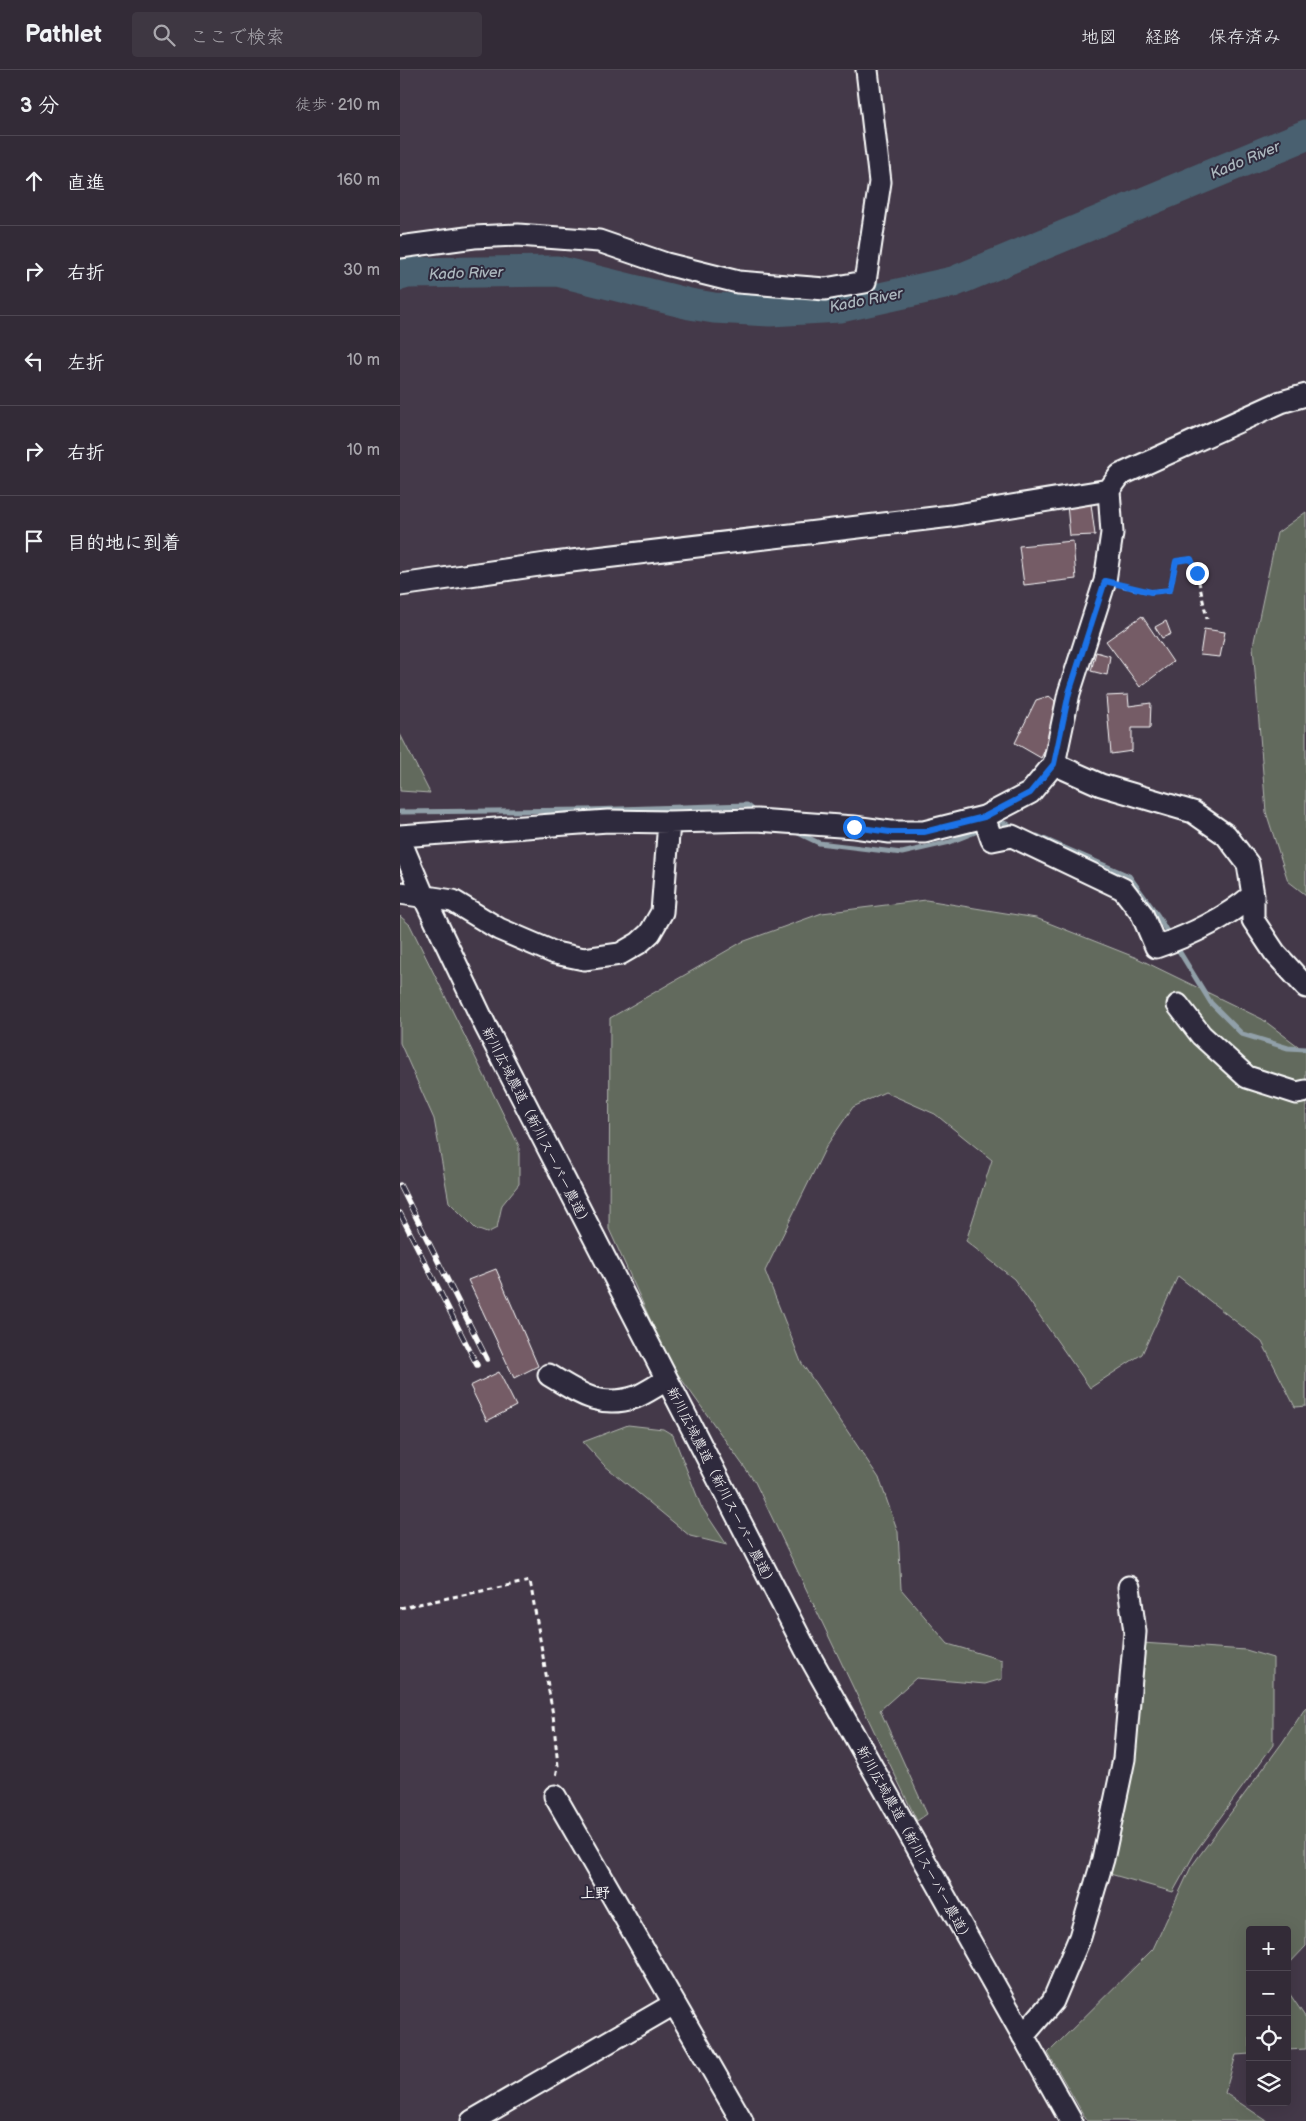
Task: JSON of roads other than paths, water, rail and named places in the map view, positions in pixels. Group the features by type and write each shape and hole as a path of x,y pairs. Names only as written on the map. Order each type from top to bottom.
{"street":[{"path":"400,247 474,237 527,235 599,241 666,264 738,282 825,289 864,282 880,182 867,70"},
{"path":"400,838 608,821 757,820 854,827 890,832 924,832 987,825 1030,793 1054,764 1069,693 1105,581 1112,533 1109,490 1120,475 1282,402 1306,395"},
{"path":"400,585 556,562 951,516 1109,490"},
{"path":"1054,764 1101,785 1192,812 1226,835 1248,864 1253,895 1253,920 1275,953 1306,987"},
{"path":"400,893 453,901 499,929 555,953 584,959 620,954 639,943 650,933 662,912 669,822"},
{"path":"987,825 992,840 1012,836 1123,889 1142,914 1156,947 1184,937 1233,912 1253,895"},
{"name":"新川広域農道（新川スーパー農道）","path":"400,838 424,897 486,1027 804,1648 1069,2121"},
{"path":"1178,1005 1202,1035 1247,1077 1298,1093 1306,1091"},
{"path":"549,1375 583,1395 606,1402 636,1396 667,1380"},
{"path":"1023,2036 1053,2000 1080,1937 1103,1859 1124,1759 1135,1632 1129,1587"},
{"path":"555,1796 742,2121"},
{"path":"472,2121 674,2004"}],"waterway":[{"name":"Kado River","path":"400,275 407,273 557,271 690,304 714,308 770,311 840,307 953,282 1306,135"},
{"path":"400,812 587,810 747,805 757,813"},
{"path":"993,825 1001,822 1018,828"},
{"path":"794,831 819,843 902,853 950,842 983,829"},
{"path":"1037,836 1129,876 1158,916 1170,937"},
{"path":"1176,946 1211,1003 1242,1034 1288,1048 1306,1049"}],"railway":[{"path":"400,1185 487,1359"},
{"path":"400,1213 477,1365"}],"district":[{"name":"上野","path":"595,1893"}]}
